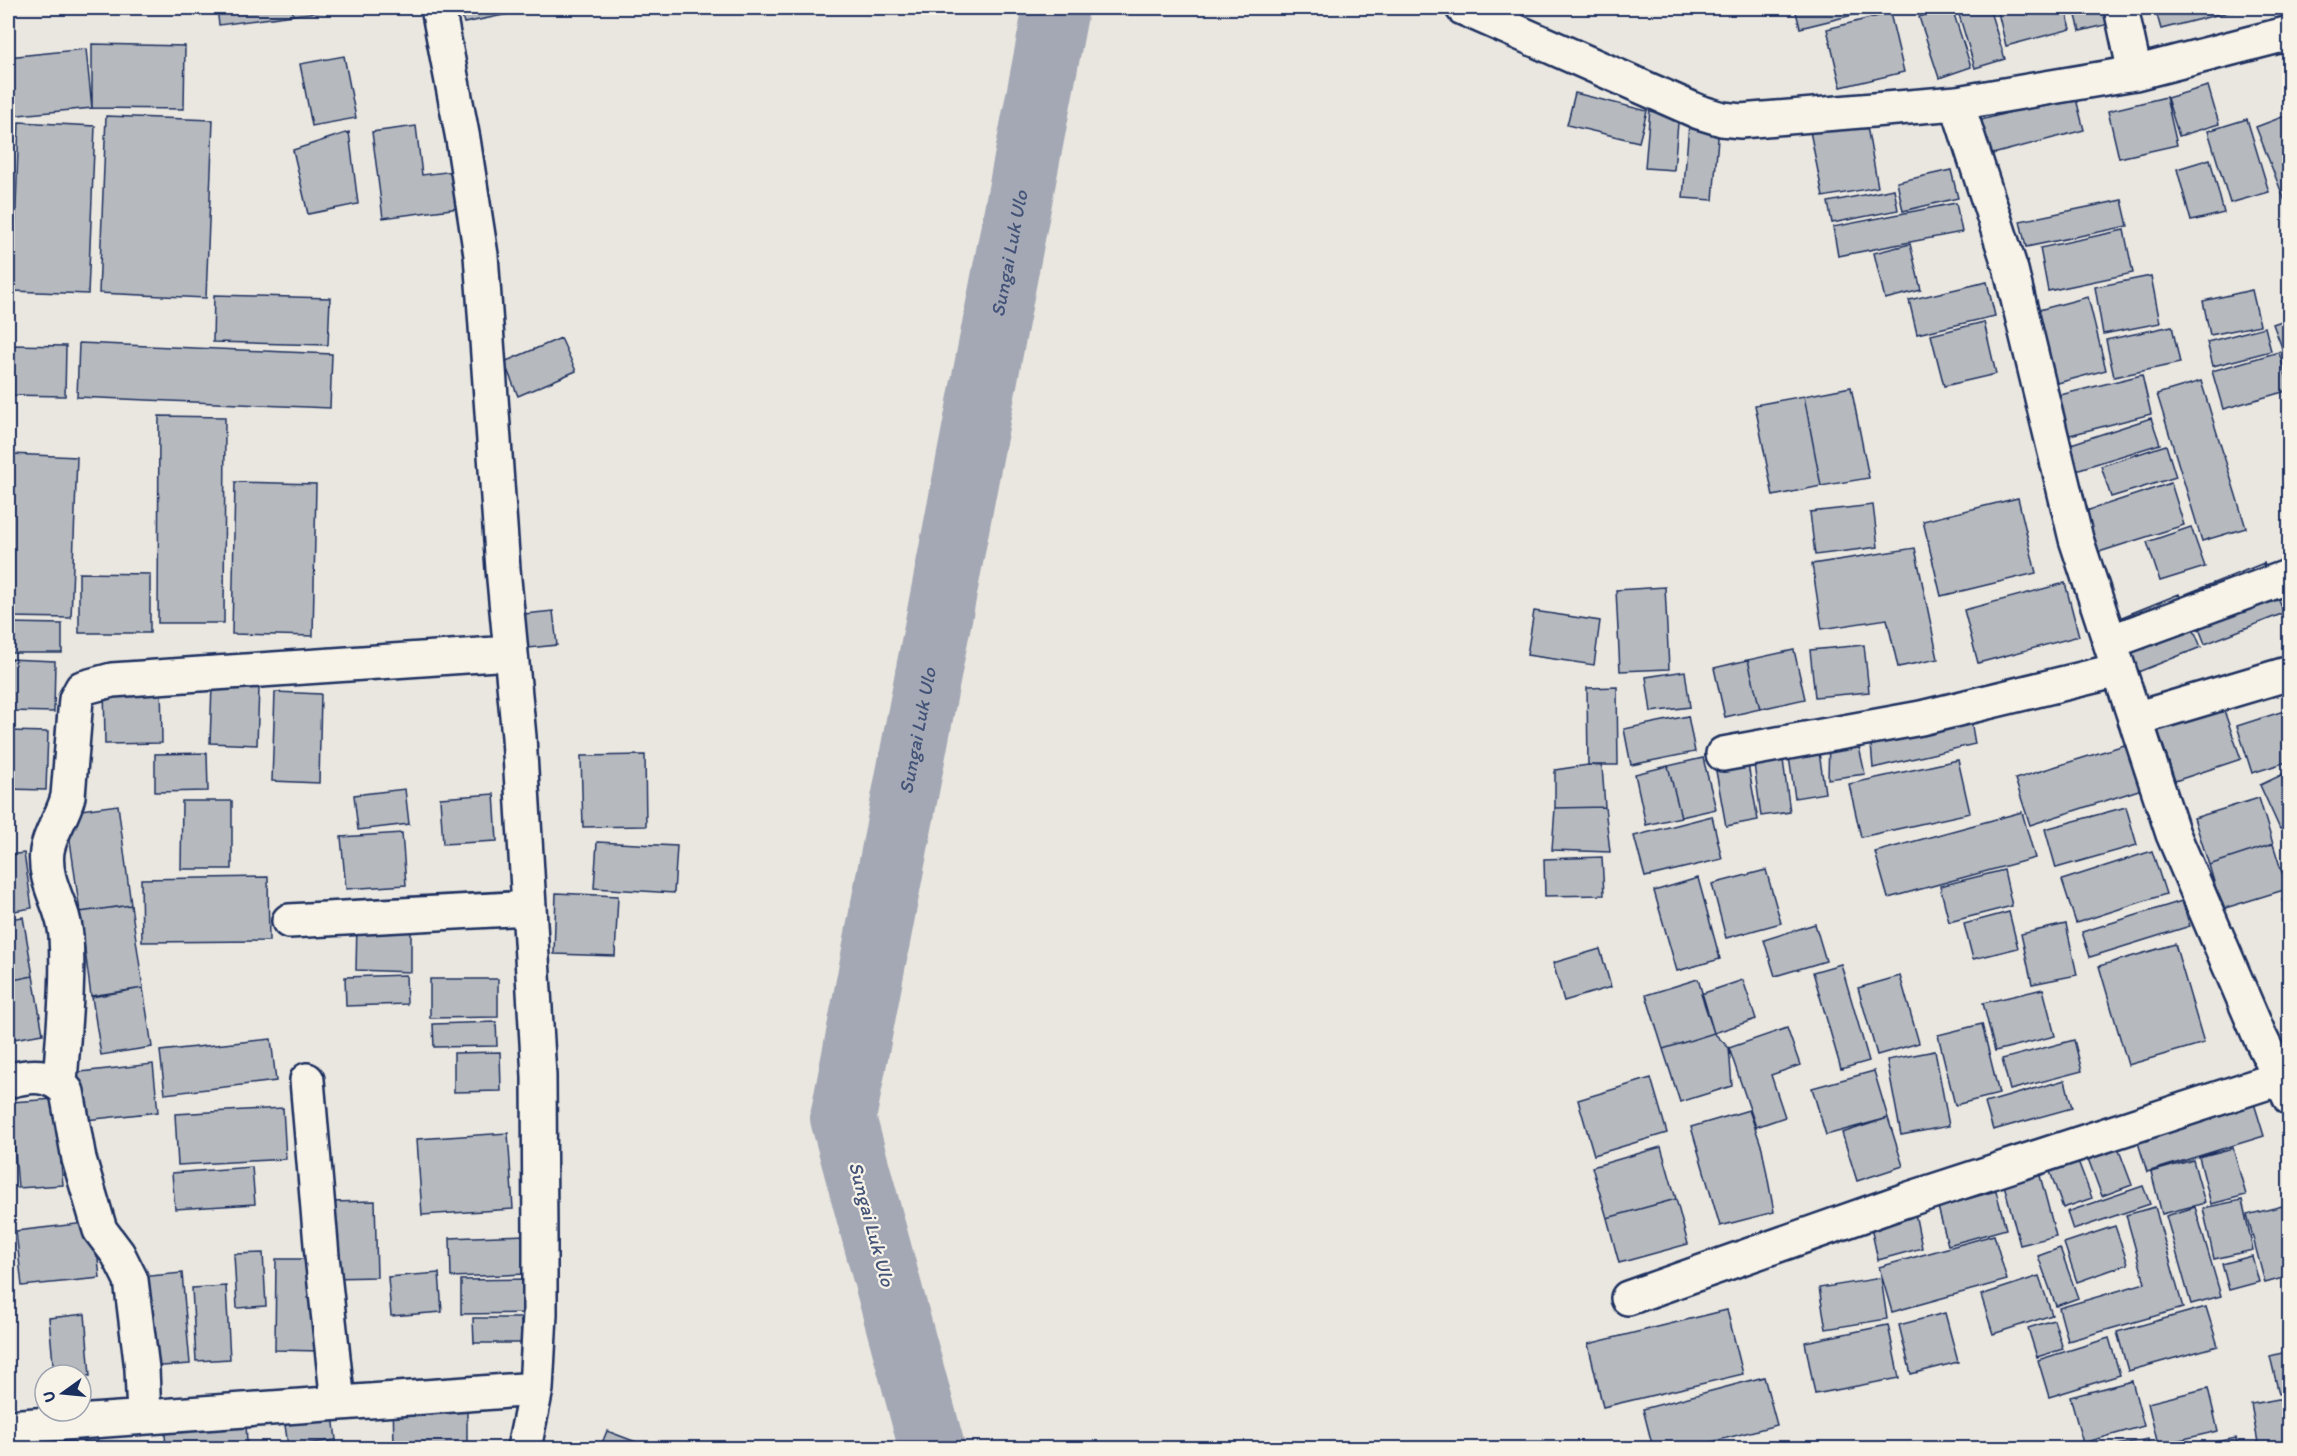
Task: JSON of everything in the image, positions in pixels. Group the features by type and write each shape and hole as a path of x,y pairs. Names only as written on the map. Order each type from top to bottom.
{"street":[{"path":"438,8 463,139 481,255 510,653 519,737 539,1076 540,1314 536,1389 524,1449"},
{"path":"1463,8 1699,112 1722,119 1752,120 1957,103 2135,73 2289,33"},
{"path":"2121,8 2135,73"},
{"path":"1628,1298 1906,1200 2286,1084 2260,1036 2173,834 2076,539 2011,270 1957,103"},
{"path":"1723,754 1921,718 2115,656 2289,576"},
{"path":"60,1083 66,933 47,876 47,853 49,842 65,809 68,796 76,699 81,688 112,680 510,653"},
{"path":"2135,719 2289,673"},
{"path":"289,921 529,908"},
{"path":"8,1081 29,1075 52,1079 60,1083 67,1092 79,1159 100,1230 132,1280 142,1369 144,1417"},
{"path":"307,1080 322,1256 338,1403"},
{"path":"8,1426 536,1389"}],"building":[{"path":"217,8 292,8 293,15 219,25"},
{"path":"292,8 347,8 347,9 293,15"},
{"path":"460,8 528,8 528,10 464,23"},
{"path":"1795,8 1881,8 1800,28"},
{"path":"1952,8 1971,67 1939,78 1919,17"},
{"path":"1957,8 1989,8 2005,59 1975,68"},
{"path":"1997,8 2065,8 2071,29 2006,46"},
{"path":"2074,8 2114,8 2118,22 2080,31"},
{"path":"2155,8 2244,8 2161,29"},
{"path":"1890,13 1904,72 1841,87 1827,29"},
{"path":"92,44 185,46 184,109 92,108"},
{"path":"86,49 92,108 8,116 8,57"},
{"path":"344,56 356,118 312,126 300,64"},
{"path":"2208,86 2219,124 2179,136 2167,98"},
{"path":"1575,93 1647,111 1639,142 1567,125"},
{"path":"2075,95 2084,130 1989,155 1981,120"},
{"path":"2166,97 2177,145 2119,158 2108,111"},
{"path":"1650,108 1679,111 1674,170 1645,168"},
{"path":"2290,114 2290,214 2256,127"},
{"path":"106,116 213,120 206,298 99,293"},
{"path":"2247,119 2269,192 2230,203 2208,131"},
{"path":"1866,121 1878,187 1823,197 1810,131"},
{"path":"19,122 95,126 88,294 13,291"},
{"path":"1689,124 1719,126 1713,200 1683,198"},
{"path":"416,126 422,175 454,171 459,208 383,218 372,132"},
{"path":"349,132 358,204 308,214 293,150"},
{"path":"2210,159 2224,213 2191,221 2177,169"},
{"path":"1951,170 1958,198 1903,211 1897,182"},
{"path":"1894,189 1898,210 1832,223 1828,202"},
{"path":"2122,200 2128,226 2026,247 2020,221"},
{"path":"1956,203 1962,232 1838,256 1833,227"},
{"path":"2124,230 2133,273 2048,291 2040,248"},
{"path":"1910,244 1921,290 1885,299 1874,253"},
{"path":"2151,276 2160,323 2103,334 2095,287"},
{"path":"1987,282 1995,316 1917,334 1909,300"},
{"path":"2252,290 2260,325 2210,335 2203,301"},
{"path":"214,295 330,298 328,345 213,342"},
{"path":"2088,297 2106,370 2054,384 2035,311"},
{"path":"2290,318 2290,360 2287,361 2273,324"},
{"path":"1984,322 1996,374 1944,386 1931,335"},
{"path":"2172,326 2180,363 2114,377 2106,340"},
{"path":"2265,327 2271,351 2213,366 2207,342"},
{"path":"561,338 576,371 518,396 504,362"},
{"path":"79,343 332,354 330,408 77,397"},
{"path":"8,345 66,346 65,396 8,395"},
{"path":"2279,352 2290,390 2223,409 2212,371"},
{"path":"2142,375 2151,414 2066,436 2056,396"},
{"path":"2201,381 2246,528 2202,541 2157,394"},
{"path":"1851,387 1869,478 1821,486 1804,396"},
{"path":"1804,396 1821,486 1773,496 1755,405"},
{"path":"159,416 225,417 224,623 158,623"},
{"path":"2151,418 2160,444 2076,470 2068,445"},
{"path":"2166,445 2176,477 2111,497 2101,466"},
{"path":"11,454 77,457 71,618 8,617"},
{"path":"235,482 316,484 313,636 232,634"},
{"path":"2171,483 2184,525 2099,552 2086,511"},
{"path":"2018,498 2036,573 1941,596 1923,521"},
{"path":"1873,505 1878,547 1815,555 1810,512"},
{"path":"2191,527 2205,567 2160,581 2147,542"},
{"path":"1915,548 1938,659 1898,667 1887,619 1822,629 1812,564"},
{"path":"2264,563 2284,613 2205,644 2186,594"},
{"path":"79,573 150,574 150,633 79,633"},
{"path":"2065,583 2079,636 1978,663 1964,610"},
{"path":"1665,587 1669,669 1620,671 1616,590"},
{"path":"2179,594 2201,647 2133,674 2112,621"},
{"path":"553,611 557,645 519,649 515,615"},
{"path":"1534,611 1600,621 1594,665 1527,655"},
{"path":"8,623 62,624 62,653 8,653"},
{"path":"1864,645 1869,692 1815,697 1810,650"},
{"path":"1794,650 1805,699 1760,709 1748,660"},
{"path":"8,659 55,661 54,712 8,711"},
{"path":"1748,660 1760,709 1725,717 1714,668"},
{"path":"1685,671 1690,707 1651,712 1646,677"},
{"path":"161,680 162,743 105,744 104,681"},
{"path":"212,685 259,687 257,745 210,743"},
{"path":"1617,687 1618,765 1588,765 1587,688"},
{"path":"275,692 321,694 319,783 272,781"},
{"path":"2222,705 2241,759 2175,781 2157,727"},
{"path":"1969,709 1975,744 1873,768 1870,732"},
{"path":"2290,709 2290,761 2252,773 2237,726"},
{"path":"1688,716 1695,752 1631,765 1624,729"},
{"path":"8,731 48,732 46,790 8,789"},
{"path":"1857,738 1865,774 1828,779 1829,740"},
{"path":"1817,739 1825,793 1795,798 1787,743"},
{"path":"2131,743 2145,788 2030,825 2015,779"},
{"path":"207,753 208,791 155,792 155,754"},
{"path":"645,755 646,826 583,827 581,756"},
{"path":"1703,758 1716,809 1681,817 1668,766"},
{"path":"1783,760 1790,812 1761,816 1754,764"},
{"path":"1958,760 1970,813 1861,837 1849,784"},
{"path":"1588,765 1602,766 1605,807 1555,808 1555,770"},
{"path":"1748,765 1758,820 1726,826 1716,771"},
{"path":"1668,766 1681,817 1646,825 1635,774"},
{"path":"2290,771 2290,824 2280,829 2260,785"},
{"path":"405,789 409,824 358,830 354,795"},
{"path":"494,794 497,841 443,844 440,798"},
{"path":"2259,798 2273,844 2209,865 2194,818"},
{"path":"182,801 232,801 232,869 181,869"},
{"path":"118,805 131,905 80,912 66,812"},
{"path":"1605,807 1610,852 1552,850 1555,808"},
{"path":"2126,807 2137,845 2056,868 2045,829"},
{"path":"2022,812 2035,858 1888,898 1875,852"},
{"path":"1712,816 1722,859 1645,877 1634,836"},
{"path":"402,833 406,885 346,889 341,837"},
{"path":"597,842 677,846 674,893 594,888"},
{"path":"2273,844 2287,889 2222,909 2209,865"},
{"path":"2152,851 2166,894 2076,923 2062,880"},
{"path":"24,853 32,908 8,912 8,855"},
{"path":"1602,857 1604,895 1545,896 1544,859"},
{"path":"1766,870 1781,923 1726,938 1712,884"},
{"path":"2004,870 2012,906 1949,922 1940,886"},
{"path":"268,877 269,941 142,942 141,879"},
{"path":"1698,878 1720,959 1677,971 1654,891"},
{"path":"556,893 618,896 615,956 554,954"},
{"path":"2290,897 2290,920 2282,900"},
{"path":"2182,901 2190,926 2090,957 2082,932"},
{"path":"131,905 143,988 91,996 80,912"},
{"path":"2009,912 2018,948 1973,959 1964,924"},
{"path":"23,917 33,976 8,981 8,919"},
{"path":"357,921 411,923 411,972 356,970"},
{"path":"1815,924 1826,961 1775,976 1764,940"},
{"path":"2066,924 2077,975 2032,984 2021,934"},
{"path":"2175,944 2204,1043 2128,1065 2099,966"},
{"path":"1600,949 1611,987 1564,1001 1553,963"},
{"path":"1841,964 1869,1061 1841,1069 1813,972"},
{"path":"406,975 407,1004 346,1006 345,977"},
{"path":"33,976 43,1034 8,1040 8,981"},
{"path":"1900,976 1919,1043 1877,1055 1858,988"},
{"path":"430,979 498,979 498,1017 430,1018"},
{"path":"1698,979 1714,1033 1663,1049 1646,995"},
{"path":"1743,980 1756,1019 1714,1033 1701,994"},
{"path":"143,988 152,1047 101,1055 92,997"},
{"path":"2043,989 2055,1036 1995,1051 1983,1003"},
{"path":"496,1022 497,1046 434,1047 433,1024"},
{"path":"1982,1024 1999,1094 1955,1105 1938,1035"},
{"path":"1787,1028 1800,1065 1771,1075 1785,1117 1756,1127 1729,1048"},
{"path":"1714,1033 1729,1048 1732,1086 1680,1102 1663,1049"},
{"path":"271,1039 276,1081 165,1094 160,1051"},
{"path":"2074,1040 2082,1071 2010,1090 2002,1059"},
{"path":"1935,1051 1949,1126 1901,1135 1887,1060"},
{"path":"500,1052 501,1091 454,1092 454,1053"},
{"path":"153,1064 158,1112 77,1121 71,1073"},
{"path":"1874,1071 1888,1118 1826,1135 1812,1088"},
{"path":"1651,1078 1667,1133 1594,1155 1578,1100"},
{"path":"2065,1080 2072,1108 1993,1130 1985,1103"},
{"path":"2250,1090 2264,1136 2147,1172 2133,1126"},
{"path":"55,1099 63,1185 18,1188 11,1102"},
{"path":"283,1108 286,1159 178,1165 175,1114"},
{"path":"1749,1110 1762,1148 1774,1212 1720,1226 1691,1127"},
{"path":"1888,1118 1903,1166 1857,1181 1842,1133"},
{"path":"508,1133 513,1209 422,1215 417,1139"},
{"path":"2114,1137 2132,1185 2102,1196 2084,1148"},
{"path":"1661,1147 1676,1199 1607,1218 1592,1167"},
{"path":"2233,1148 2246,1195 2211,1204 2199,1157"},
{"path":"2075,1153 2092,1198 2063,1208 2047,1163"},
{"path":"2193,1160 2205,1203 2162,1214 2151,1172"},
{"path":"252,1167 255,1204 175,1209 172,1173"},
{"path":"2038,1168 2056,1236 2020,1245 2002,1177"},
{"path":"2143,1186 2150,1204 2073,1230 2067,1212"},
{"path":"1996,1191 2006,1229 1948,1245 1938,1207"},
{"path":"1676,1199 1688,1244 1619,1263 1607,1218"},
{"path":"2242,1200 2253,1250 2214,1259 2203,1208"},
{"path":"375,1201 377,1277 332,1278 330,1202"},
{"path":"1913,1203 1922,1248 1878,1260 1869,1218"},
{"path":"2290,1204 2290,1276 2265,1283 2247,1215"},
{"path":"2155,1207 2183,1308 2068,1341 2059,1308 2145,1283 2126,1215"},
{"path":"2195,1207 2221,1296 2191,1304 2166,1216"},
{"path":"94,1222 100,1278 22,1286 16,1231"},
{"path":"2115,1226 2128,1264 2077,1282 2064,1243"},
{"path":"525,1235 527,1274 451,1277 450,1238"},
{"path":"1994,1235 2007,1280 1892,1312 1879,1267"},
{"path":"2060,1248 2078,1298 2056,1306 2038,1256"},
{"path":"263,1253 266,1306 237,1308 234,1254"},
{"path":"2252,1256 2259,1282 2229,1290 2222,1264"},
{"path":"276,1259 321,1259 320,1351 275,1350"},
{"path":"182,1273 190,1364 148,1367 140,1277"},
{"path":"439,1273 442,1312 391,1316 388,1277"},
{"path":"2039,1276 2052,1315 1993,1334 1981,1295"},
{"path":"1881,1278 1887,1319 1826,1329 1819,1288"},
{"path":"530,1279 531,1313 461,1314 461,1280"},
{"path":"226,1286 230,1359 196,1361 192,1288"},
{"path":"2206,1307 2218,1346 2128,1371 2117,1332"},
{"path":"1727,1310 1743,1374 1603,1407 1588,1344"},
{"path":"1945,1313 1958,1362 1911,1374 1899,1325"},
{"path":"85,1314 89,1363 53,1363 49,1318"},
{"path":"473,1318 521,1318 521,1343 474,1343"},
{"path":"2054,1320 2063,1349 2037,1357 2028,1328"},
{"path":"1888,1325 1899,1378 1815,1394 1805,1342"},
{"path":"2109,1338 2120,1375 2049,1397 2038,1360"},
{"path":"2290,1351 2290,1392 2279,1394 2270,1356"},
{"path":"1764,1377 1777,1425 1688,1448 1653,1448 1643,1409"},
{"path":"2132,1381 2144,1426 2083,1443 2070,1397"},
{"path":"2208,1388 2218,1431 2158,1445 2148,1403"},
{"path":"467,1396 467,1448 394,1448 393,1397"},
{"path":"2290,1397 2290,1448 2259,1448 2251,1404"},
{"path":"331,1398 336,1440 288,1446 282,1404"},
{"path":"245,1402 247,1443 166,1448 163,1407"},
{"path":"33,1420 33,1423 44,1423 45,1448 12,1448 12,1421"},
{"path":"97,1430 98,1448 64,1448 63,1432"},
{"path":"607,1431 647,1446 647,1448 600,1448"},
{"path":"2236,1438 2239,1448 2185,1448"},
{"path":"2148,1439 2150,1448 2101,1448"},
{"path":"336,1440 337,1448 288,1448 288,1446"}],"waterway":[{"name":"Sungai Luk Ulo","path":"932,1448 843,1118 1056,8"}]}
